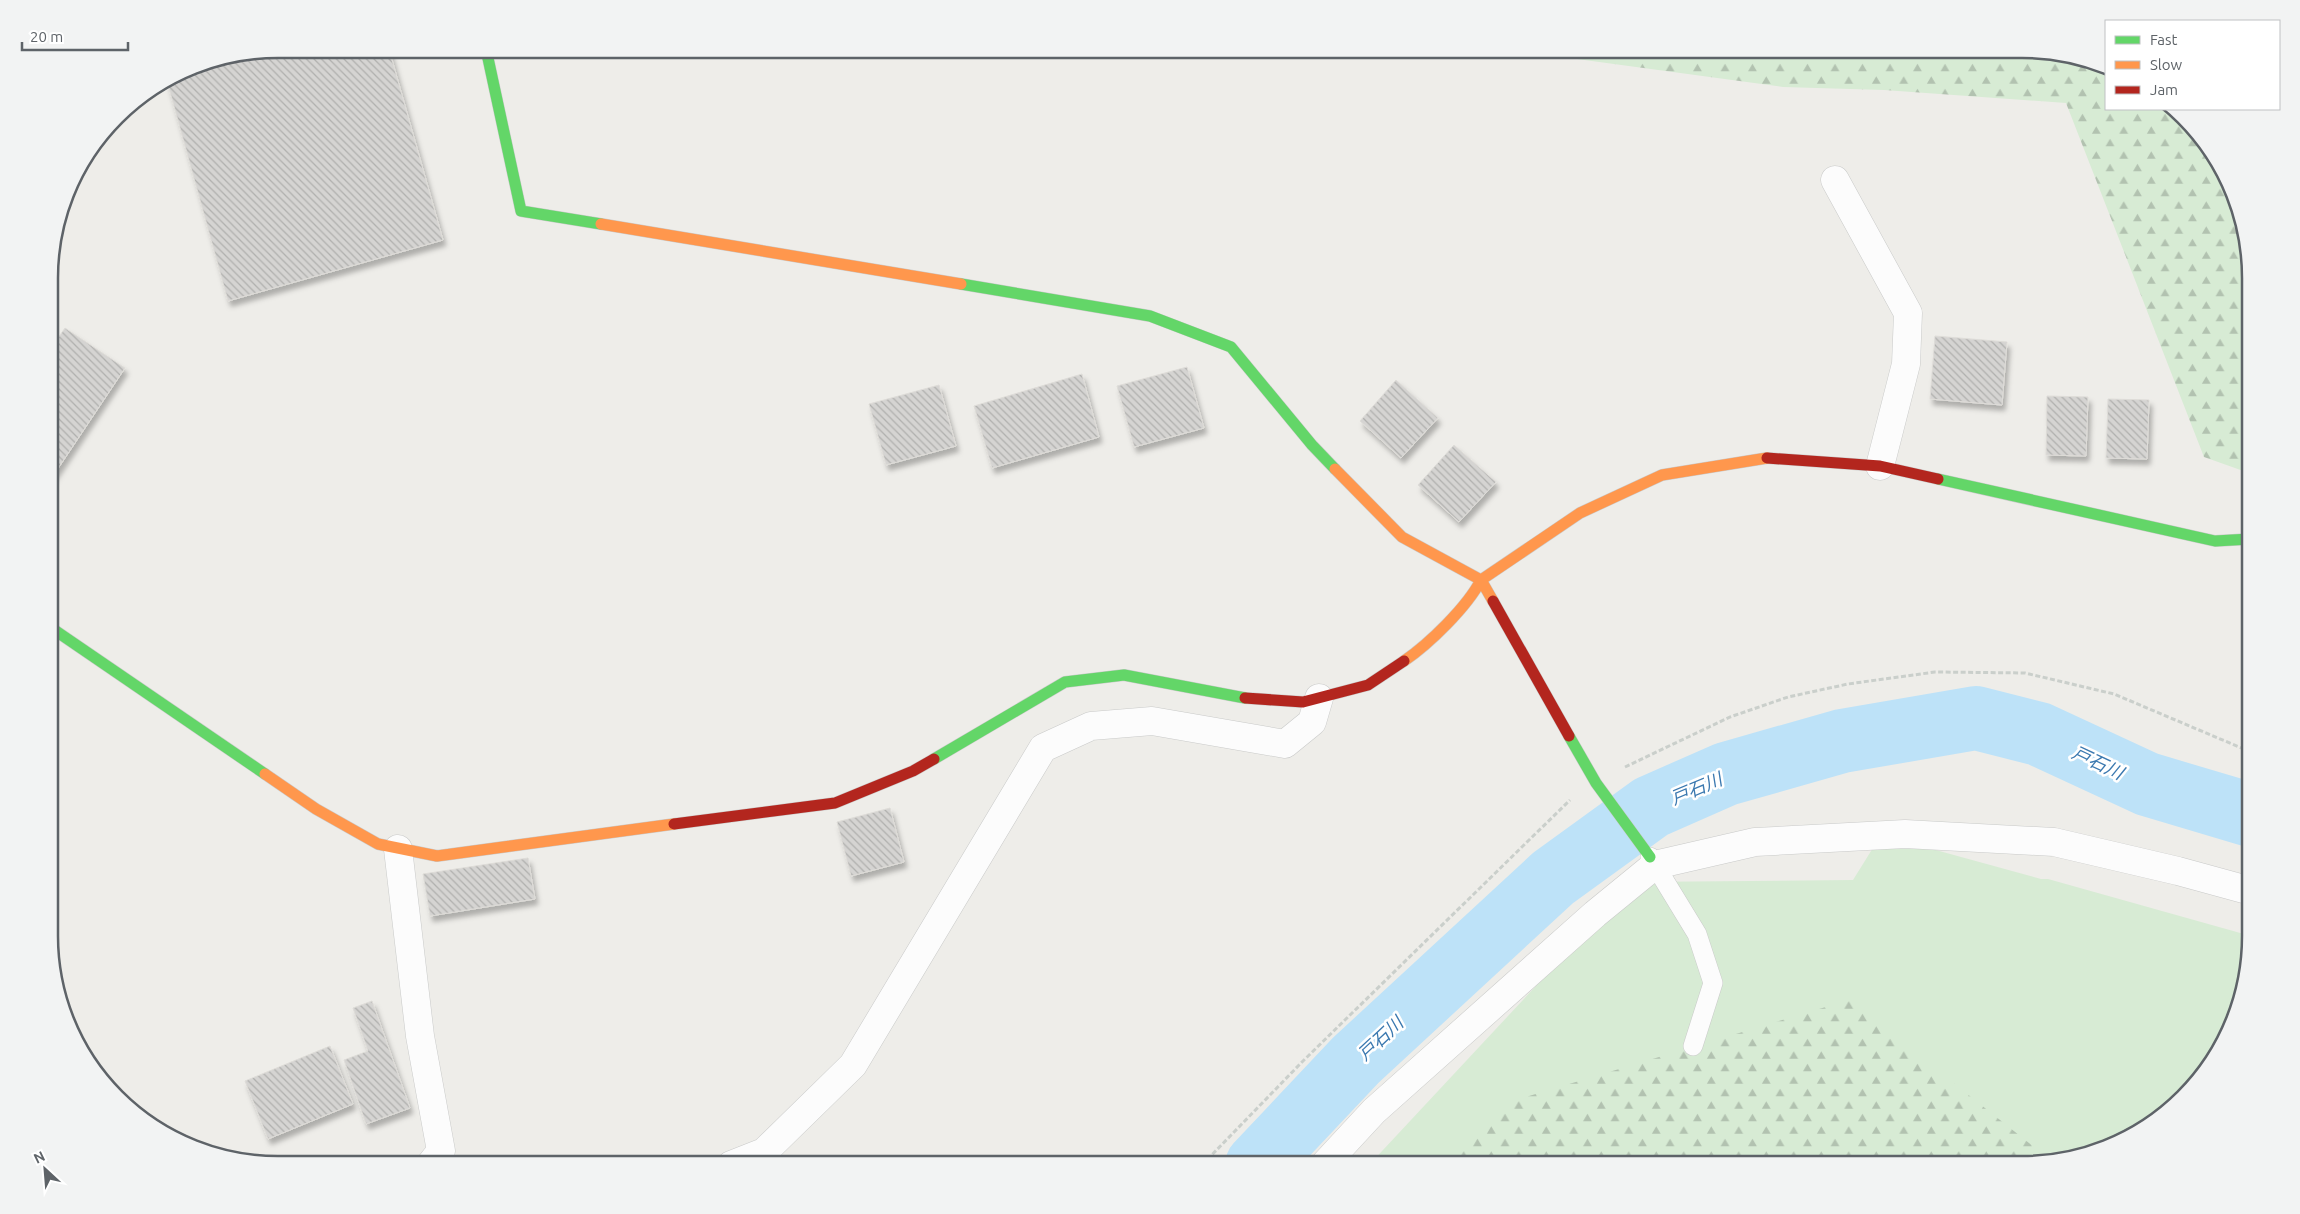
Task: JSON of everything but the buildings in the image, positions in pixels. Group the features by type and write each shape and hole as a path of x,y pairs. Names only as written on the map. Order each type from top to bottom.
{"street":[{"path":"488,58 521,211 1150,316 1231,348 1312,445 1402,537 1481,580 1516,645 1601,790 1653,861"},
{"path":"1835,180 1908,313 1906,364 1880,466"},
{"path":"58,632 316,809 378,844 438,856 835,803 913,771 1065,682 1124,675 1244,698 1303,702 1368,685 1420,650 1474,593 1481,580 1580,513 1662,475 1762,458 1880,466 2215,540 2242,539"},
{"path":"754,1156 764,1152 853,1065 1043,748 1091,726 1152,721 1285,744 1312,722 1319,698"},
{"path":"1332,1156 1374,1111 1653,861 1755,842 1905,834 2054,842 2178,871 2242,889"},
{"path":"398,849 420,1036 440,1151 436,1156"}],"lane":[{"path":"1653,861 1697,934 1714,984 1693,1046"}],"green space":[{"path":"1574,58 2051,59 2080,65 2105,73 2105,110 2166,110 2188,132 2213,167 2226,193 2238,234 2242,263 2242,471 2204,457 2066,103 1884,90 1783,87"},
{"path":"1881,835 2242,933 2241,965 2231,1007 2213,1047 2188,1082 2168,1102 2133,1127 2107,1140 2080,1149 2051,1155 1377,1156 1633,882 1853,880"},
{"path":"1849,1000 2039,1151 2037,1156 1458,1156 1509,1102"}],"waterway":[{"name":"戸石川","path":"1265,1156 1356,1060 1553,878 1651,807 1726,774 1842,741 1976,718 2039,734 2147,784 2242,812"}],"traffic: fast":[{"path":"488,58 521,211 601,224"},
{"path":"961,284 1150,316 1231,347 1312,445 1335,469"},
{"path":"1938,479 2215,541 2242,539"},
{"path":"58,632 265,774"},
{"path":"934,759 1065,682 1124,675 1245,698"},
{"path":"1569,736 1596,783 1650,857"}],"traffic: slow":[{"path":"601,224 961,284"},
{"path":"1404,661 1425,645 1447,624 1467,602 1481,580 1580,513 1662,475 1767,458"},
{"path":"1335,469 1402,537 1481,580 1493,601"},
{"path":"265,774 316,809 378,844 437,856 674,824"}],"traffic: jam":[{"path":"1767,458 1880,466 1938,479"},
{"path":"1493,601 1569,736"},
{"path":"1245,698 1303,702 1368,685 1404,661"},
{"path":"674,824 835,803 913,771 934,759"}]}
